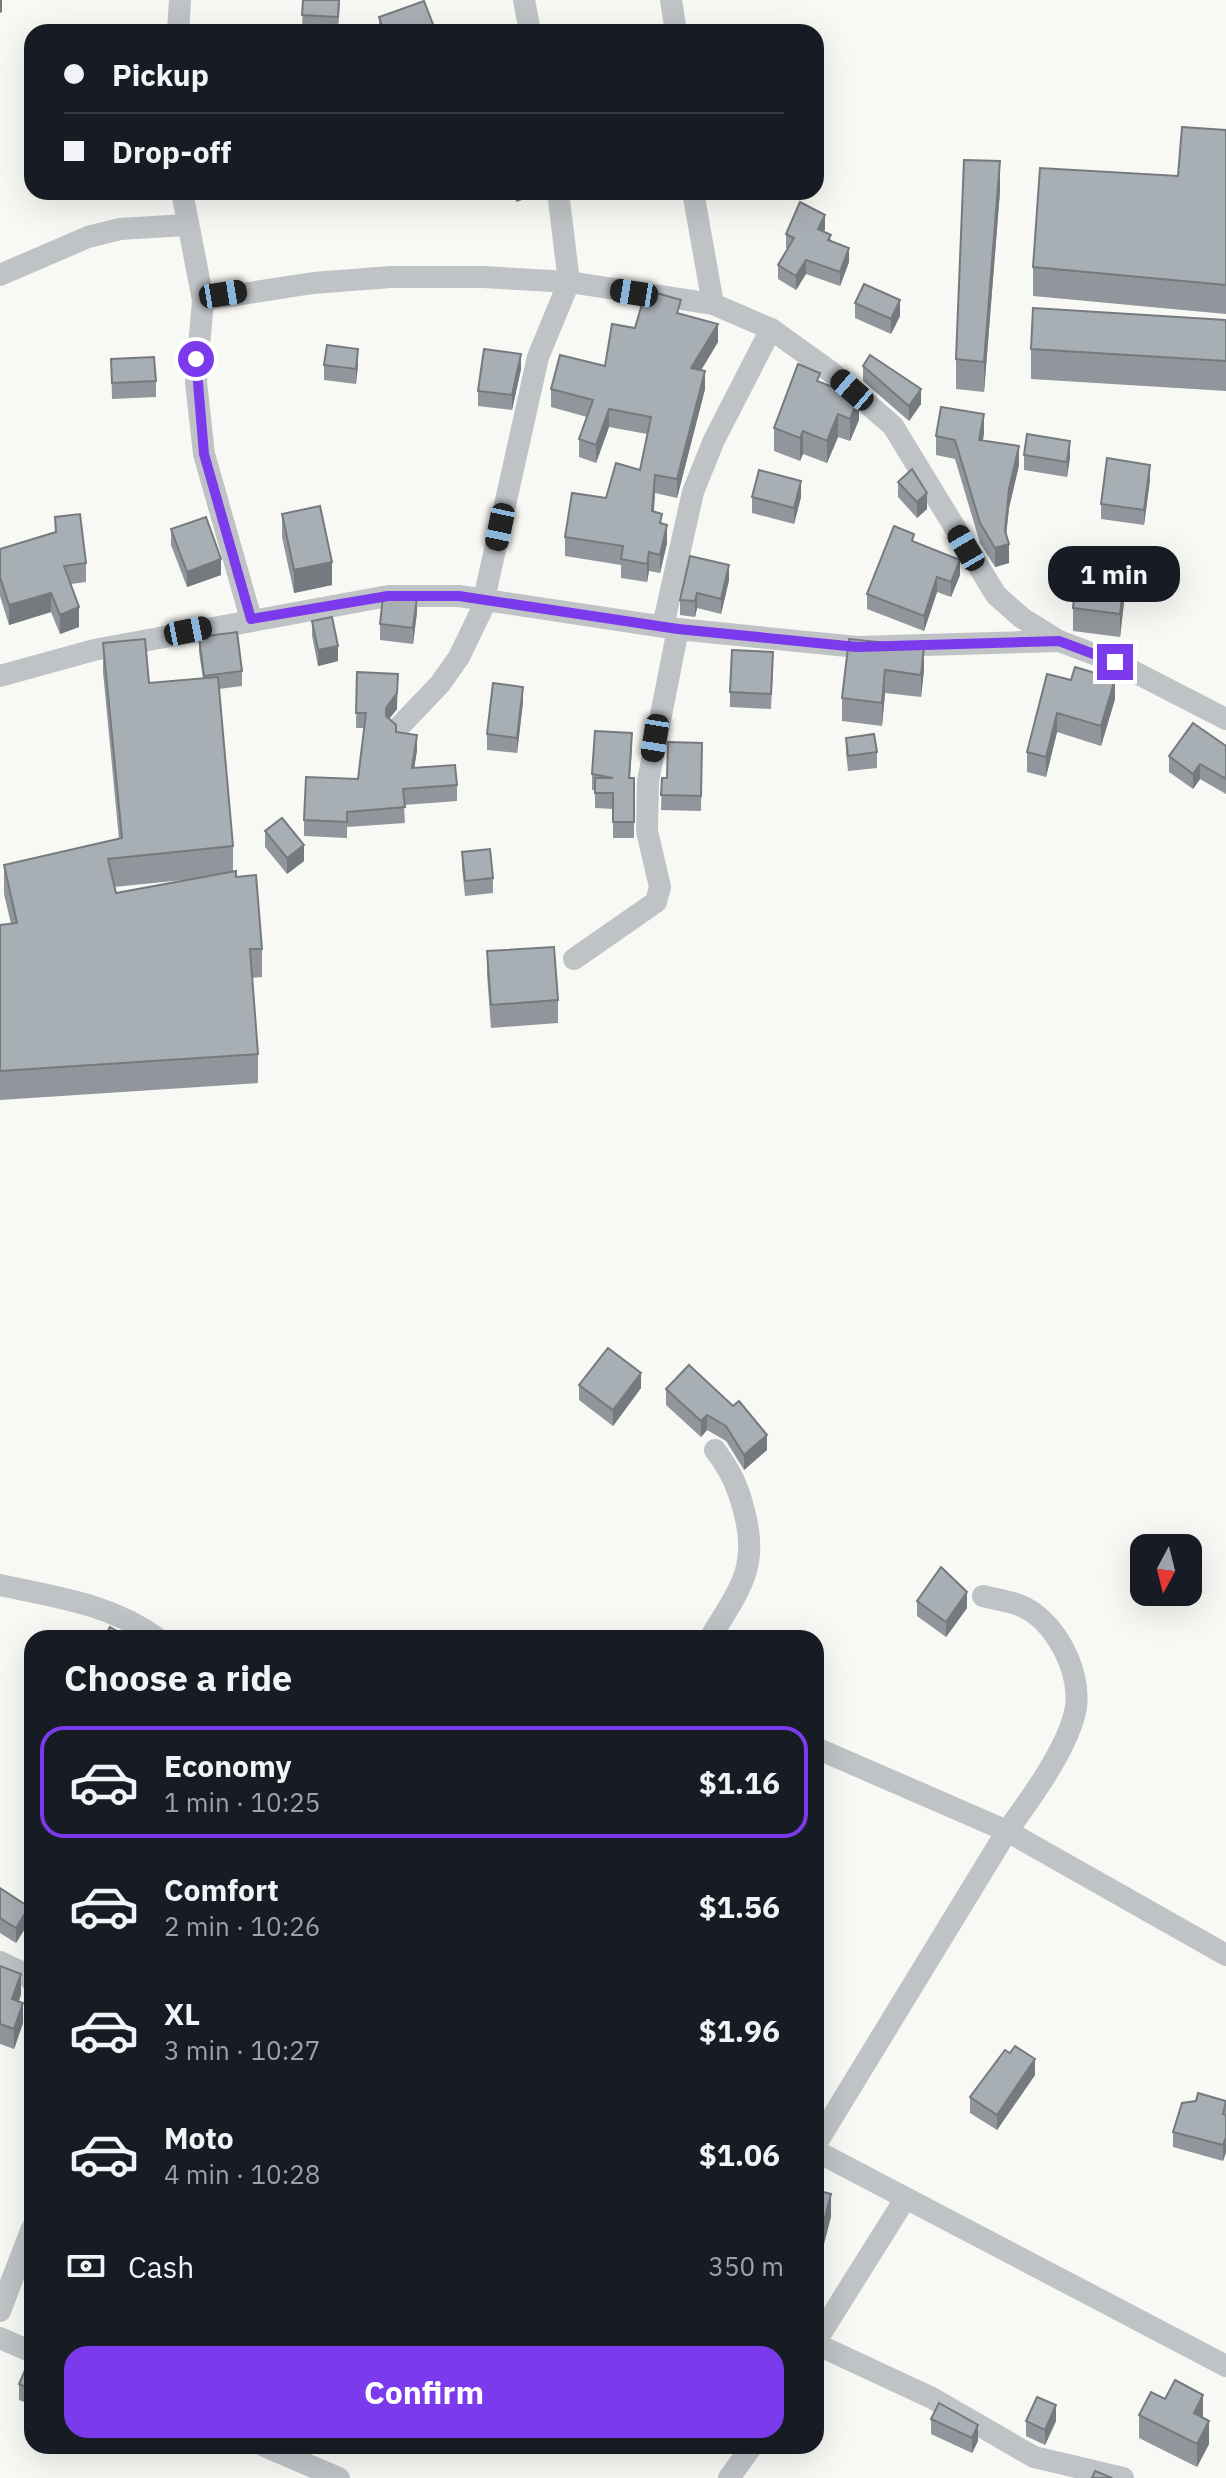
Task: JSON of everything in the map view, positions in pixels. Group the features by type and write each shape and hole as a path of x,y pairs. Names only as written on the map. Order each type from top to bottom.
{"street":[{"path":"178,24 180,0"},
{"path":"524,0 528,24"},
{"path":"671,0 675,24"},
{"path":"183,200 203,300 196,382 204,454 251,619"},
{"path":"399,727 440,684 459,657 486,599 538,357 569,282 559,200"},
{"path":"694,200 713,304"},
{"path":"0,275 88,237 120,229 186,225"},
{"path":"203,300 248,290 391,277 569,282 713,304 771,329 831,372 893,426 996,595 1022,618 1059,641 1115,662 1226,719"},
{"path":"574,959 656,902 660,887 647,831 648,781 693,492 714,440 771,329"},
{"path":"0,676 94,650 388,596 486,599 670,627 857,647 1059,641"},
{"path":"715,1450 733,1474 752,1540 745,1576 715,1630"},
{"path":"0,1585 105,1609 145,1630"},
{"path":"824,2131 1055,1757 1076,1707 1071,1666 1051,1628 1022,1606 983,1596"},
{"path":"824,1751 1007,1831 1226,1955"},
{"path":"0,1962 24,1974"},
{"path":"824,2155 1226,2366"},
{"path":"824,2329 905,2199"},
{"path":"0,2311 24,2249"},
{"path":"0,2338 24,2348"},
{"path":"824,2346 932,2398 1034,2457 1123,2478"},
{"path":"283,2454 339,2478"},
{"path":"729,2478 746,2454"}],"building":[{"path":"303,0 339,0 338,17 302,15"},
{"path":"424,1 433,24 381,24 379,17"},
{"path":"1182,127 1226,130 1226,285 1033,267 1040,168 1178,176"},
{"path":"964,160 1000,161 984,362 956,359"},
{"path":"800,202 825,215 818,229 831,235 828,240 849,248 840,272 806,260 796,276 778,265 794,238 786,234"},
{"path":"864,284 900,300 891,319 855,303"},
{"path":"646,290 681,300 677,313 718,324 691,368 705,371 677,479 655,475 652,511 662,514 660,523 667,525 660,555 649,552 647,564 621,559 623,546 565,537 572,493 606,498 616,463 640,470 651,417 609,409 596,445 579,439 593,400 551,389 560,355 605,366 612,324 635,328"},
{"path":"1033,308 1226,320 1226,361 1031,349"},
{"path":"327,345 358,349 356,369 324,365"},
{"path":"484,349 521,354 512,395 478,391"},
{"path":"870,355 921,389 909,406 863,366"},
{"path":"154,357 156,381 112,383 111,359"},
{"path":"798,364 820,373 817,381 859,397 850,419 838,414 827,441 803,431 800,438 774,428"},
{"path":"941,407 984,414 979,440 1019,446 1009,489 1005,531 1009,544 995,548 980,523 955,440 936,436"},
{"path":"1027,434 1070,441 1067,462 1024,455"},
{"path":"1107,458 1150,465 1144,510 1101,504"},
{"path":"912,469 927,493 917,502 898,482"},
{"path":"759,470 801,481 794,508 752,497"},
{"path":"320,506 332,562 294,570 282,514"},
{"path":"80,514 86,563 64,566 79,607 60,615 51,593 9,605 0,577 0,549 56,532 55,517"},
{"path":"206,517 221,559 187,572 171,529"},
{"path":"894,526 914,534 912,541 960,560 951,582 937,577 924,616 867,594"},
{"path":"690,556 729,565 721,599 697,593 695,601 680,600"},
{"path":"1078,557 1126,562 1120,614 1073,608"},
{"path":"383,596 417,597 413,628 380,624"},
{"path":"332,617 338,646 318,650 312,621"},
{"path":"237,632 242,671 204,676 199,637"},
{"path":"145,639 149,683 218,677 233,846 108,859 116,893 236,871 236,877 256,875 262,949 250,949 258,1054 0,1071 0,925 17,923 4,865 122,838 103,643"},
{"path":"849,639 924,647 921,675 885,670 882,703 842,698"},
{"path":"732,650 773,652 771,694 730,692"},
{"path":"1075,667 1115,679 1101,726 1057,713 1046,757 1027,752 1047,674 1071,680"},
{"path":"357,672 398,674 397,693 386,708 386,716 396,725 396,732 417,735 412,768 455,765 457,785 403,789 405,807 347,812 347,822 304,820 306,777 358,779 366,713 356,713"},
{"path":"493,683 523,687 517,738 487,734"},
{"path":"1193,723 1226,746 1226,779 1200,764 1193,774 1169,756"},
{"path":"595,731 632,733 629,778 634,778 634,822 613,822 613,793 595,793 595,778 613,778 592,774"},
{"path":"874,734 877,752 848,756 846,738"},
{"path":"668,742 702,743 701,796 661,795 662,778 667,778"},
{"path":"282,818 304,845 287,858 265,831"},
{"path":"490,849 493,878 465,881 462,852"},
{"path":"554,947 558,1000 491,1005 487,951"},
{"path":"608,1348 641,1373 613,1410 579,1385"},
{"path":"689,1365 733,1406 739,1401 767,1435 744,1455 726,1426 707,1415 701,1421 666,1389"},
{"path":"941,1567 967,1592 946,1622 917,1601"},
{"path":"0,1888 24,1904 24,1915 16,1928 0,1918"},
{"path":"0,1966 21,1974 12,1999 23,2003 14,2029 0,2024"},
{"path":"1015,2046 1035,2059 997,2115 970,2097 1005,2050 1010,2053"},
{"path":"1198,2093 1226,2101 1223,2114 1226,2115 1226,2137 1223,2145 1173,2132 1182,2103 1196,2101"},
{"path":"824,2192 831,2194 824,2221"},
{"path":"1175,2380 1203,2395 1194,2413 1209,2421 1197,2444 1139,2415 1151,2392 1165,2399"},
{"path":"1037,2397 1056,2405 1045,2430 1026,2421"},
{"path":"939,2403 978,2425 972,2438 931,2419"},
{"path":"1095,2471 1112,2478 1092,2478"}],"route":[{"path":"196,359 197,404 204,454 251,619 388,596 459,596 559,608 678,629 857,647 1059,641 1115,662"}]}
